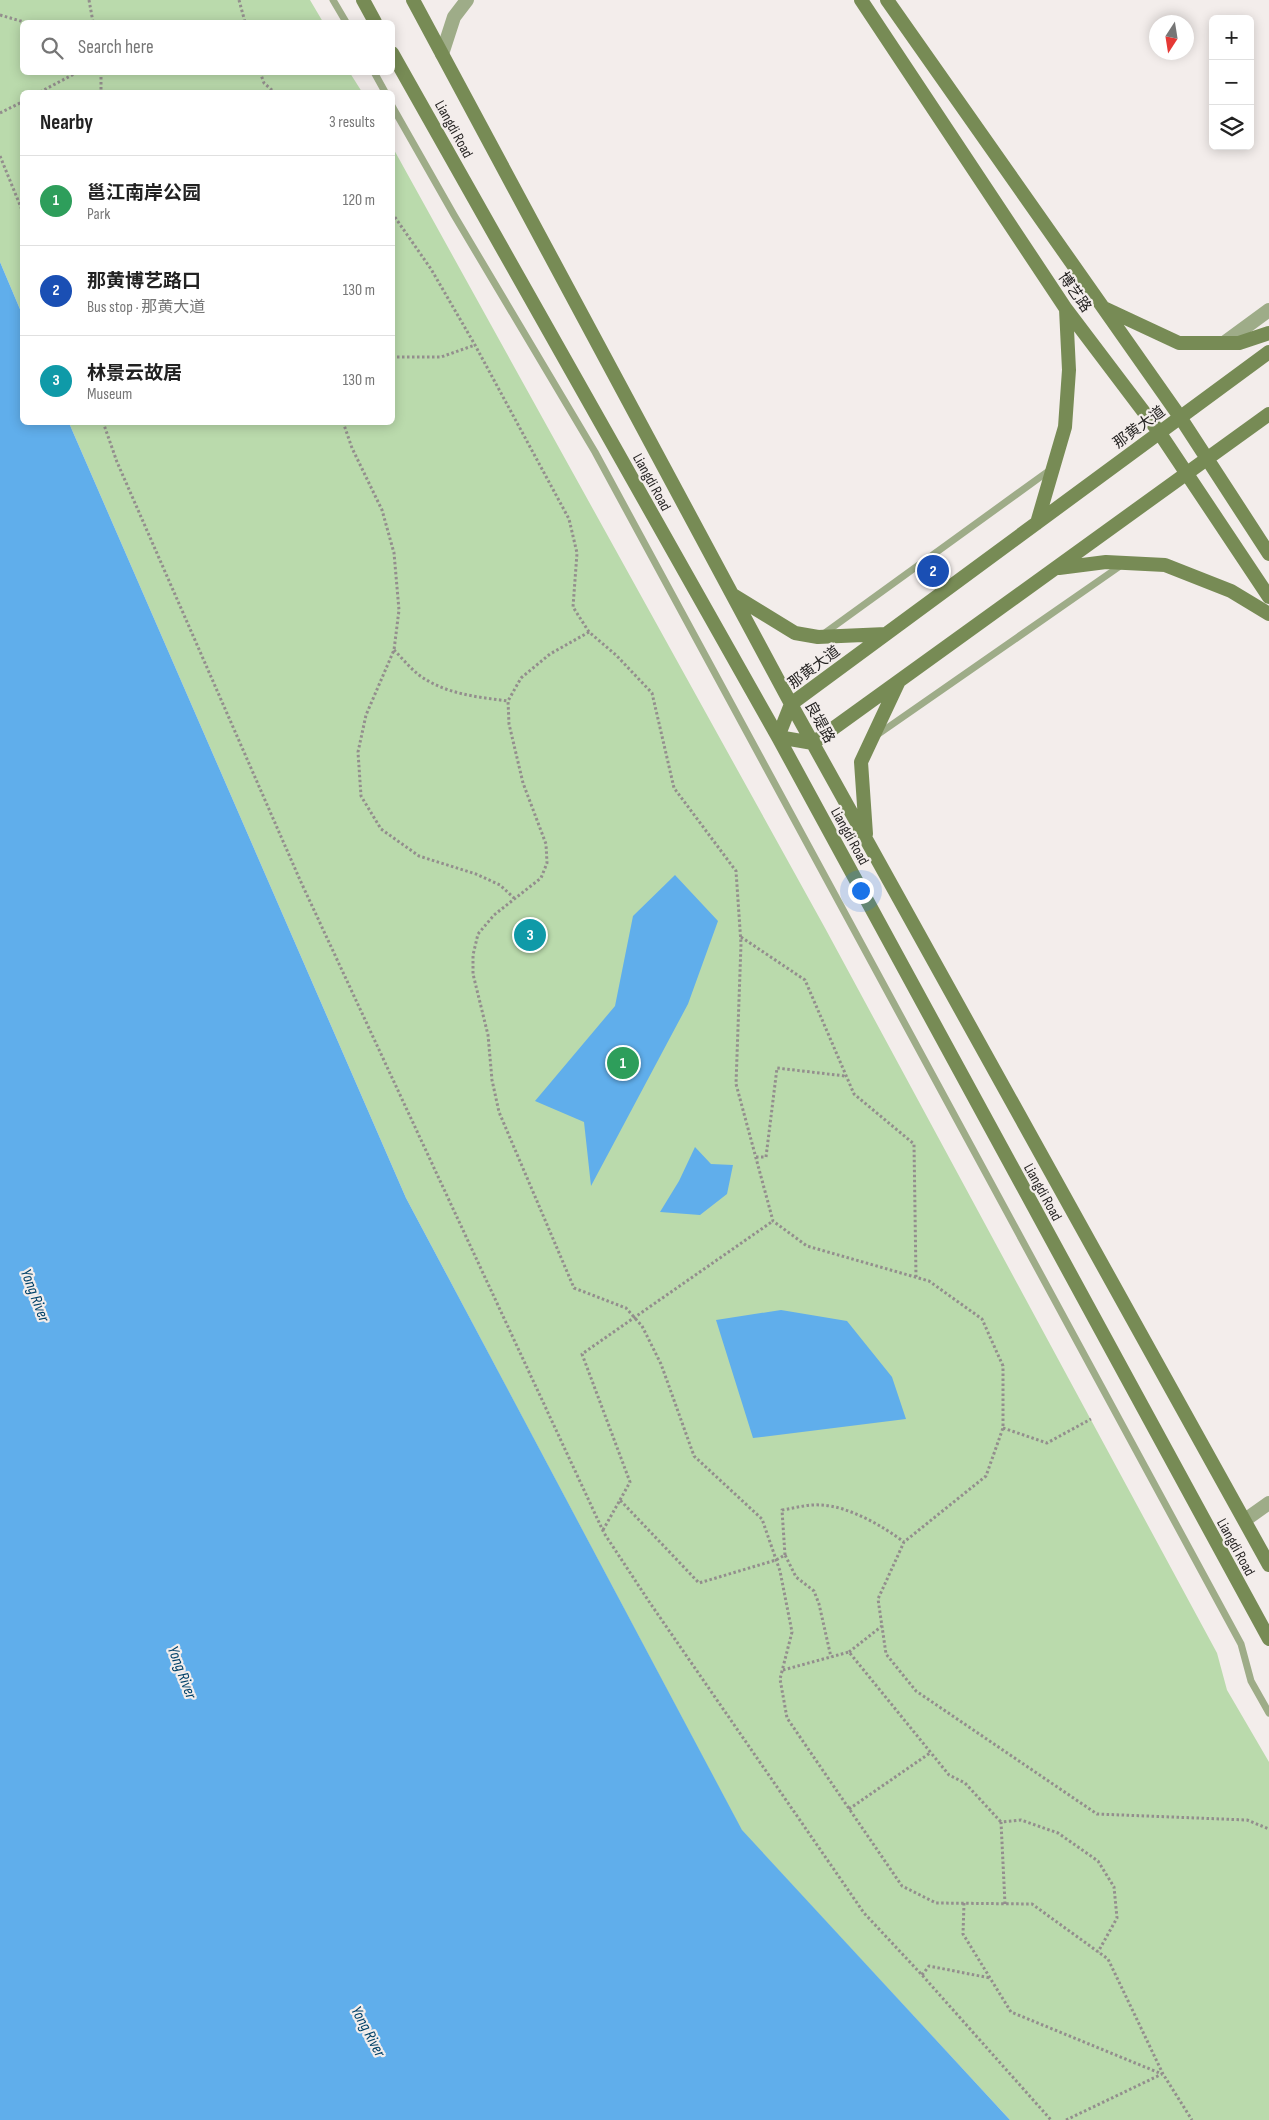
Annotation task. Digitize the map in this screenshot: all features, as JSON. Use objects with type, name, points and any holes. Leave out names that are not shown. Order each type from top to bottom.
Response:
[{"type":"main road","points":[[362,0],[374,20]]},
{"type":"main road","name":"博艺路","points":[[861,0],[1066,310],[1159,432],[1269,597]]},
{"type":"main road","name":"博艺路","points":[[886,0],[1180,416],[1209,458],[1269,554]]},
{"type":"main road","name":"Liangdi Road","points":[[414,1],[731,594]]},
{"type":"main road","name":"Liangdi Road","points":[[395,58],[778,737],[1269,1639]]},
{"type":"main road","points":[[1103,307],[1179,343],[1240,343],[1269,333]]},
{"type":"main road","points":[[1037,523],[1066,427],[1069,370],[1066,310]]},
{"type":"main road","name":"那黄大道","points":[[778,737],[791,704],[1269,352]]},
{"type":"main road","points":[[778,737],[813,743],[1269,414]]},
{"type":"main road","points":[[1056,568],[1106,562],[1165,565],[1231,590],[1269,614]]},
{"type":"main road","points":[[731,594],[795,632],[818,637],[886,634]]},
{"type":"main road","name":"良堤路","points":[[731,594],[867,840]]},
{"type":"main road","points":[[867,840],[862,762],[900,680]]},
{"type":"main road","name":"Liangdi Road","points":[[867,840],[1246,1520],[1269,1566]]},
{"type":"street","points":[[442,54],[454,17],[467,0]]},
{"type":"street","points":[[1224,343],[1269,310]]},
{"type":"street","points":[[1246,1520],[1269,1503]]},
{"type":"lane","points":[[333,0],[345,20]]},
{"type":"lane","points":[[376,75],[384,90]]},
{"type":"lane","points":[[395,111],[604,470],[1241,1644],[1251,1681],[1269,1712]]},
{"type":"lane","points":[[818,637],[1053,469]]},
{"type":"lane","points":[[873,738],[1124,563]]},
{"type":"path","points":[[89,0],[94,20]]},
{"type":"path","points":[[239,0],[244,20]]},
{"type":"path","points":[[0,15],[20,21]]},
{"type":"path","points":[[44,90],[72,75]]},
{"type":"path","points":[[101,75],[102,90]]},
{"type":"path","points":[[261,75],[264,82],[272,90]]},
{"type":"path","points":[[0,114],[20,103]]},
{"type":"path","points":[[0,156],[20,205]]},
{"type":"path","points":[[395,217],[431,269],[569,519],[577,553],[573,607],[589,632],[616,654],[652,693],[674,788],[736,871],[741,937],[736,1084],[773,1221],[808,1246],[929,1281],[982,1319],[1003,1366],[1004,1428],[986,1476],[904,1542],[878,1599],[886,1654],[916,1691],[1097,1814],[1247,1820],[1269,1829]]},
{"type":"path","points":[[395,357],[441,357],[475,346]]},
{"type":"path","points":[[104,425],[117,462],[300,880],[603,1530],[650,1603],[864,1913],[1051,2120]]},
{"type":"path","points":[[345,425],[352,448],[382,510],[394,554],[399,610],[394,650],[366,715],[358,752],[361,796],[381,829],[419,856],[476,874],[500,885],[514,898]]},
{"type":"path","points":[[589,632],[550,654],[521,678],[508,701],[509,724],[523,783],[546,844],[547,862],[541,878],[494,915],[478,934],[472,955],[473,974],[488,1035],[492,1080],[499,1112],[574,1288],[626,1308],[642,1326],[661,1364],[694,1456],[762,1519],[780,1571],[792,1632],[780,1679],[786,1718],[902,1886],[936,1903],[1032,1904],[1108,1959],[1163,2074],[1192,2120]]},
{"type":"path","points":[[394,650],[419,675],[446,689],[473,697],[508,701]]},
{"type":"path","points":[[741,937],[805,980],[854,1094],[914,1144],[916,1277]]},
{"type":"path","points":[[756,1157],[766,1157],[778,1068],[846,1076]]},
{"type":"path","points":[[603,1530],[630,1482],[582,1354],[773,1221]]},
{"type":"path","points":[[1004,1428],[1047,1443],[1091,1419]]},
{"type":"path","points":[[620,1500],[699,1583],[776,1560],[785,1555]]},
{"type":"path","points":[[831,1657],[820,1604],[814,1591],[796,1577],[785,1555],[782,1510],[820,1505],[835,1507],[884,1527],[904,1542]]},
{"type":"path","points":[[783,1670],[849,1652],[882,1626]]},
{"type":"path","points":[[849,1652],[930,1754],[949,1775],[965,1783],[1001,1822],[1005,1904]]},
{"type":"path","points":[[849,1809],[930,1754]]},
{"type":"path","points":[[1001,1822],[1021,1820],[1058,1833],[1098,1861],[1114,1887],[1117,1918],[1098,1952]]},
{"type":"path","points":[[964,1903],[963,1934],[1011,2012],[1163,2074]]},
{"type":"path","points":[[922,1975],[929,1966],[990,1978]]},
{"type":"path","points":[[1066,2120],[1163,2074]]},
{"type":"green space","points":[[0,0],[310,0],[322,20],[20,20],[20,75],[351,75],[361,90],[20,90],[20,309],[0,262]]},
{"type":"green space","points":[[395,152],[825,928],[1217,1653],[1227,1690],[1269,1762],[1269,2120],[1010,2120],[742,1831],[406,1198],[70,425],[395,425]]},
{"type":"water","name":"Yong River","points":[[0,262],[20,309],[20,425],[70,425],[406,1198],[742,1830],[1010,2120],[0,2120]]},
{"type":"water","points":[[675,875],[718,921],[688,1004],[591,1186],[584,1122],[535,1101],[615,1006],[633,916]]},
{"type":"water","points":[[695,1147],[711,1164],[733,1165],[727,1194],[700,1215],[660,1212],[679,1181]]},
{"type":"water","points":[[781,1310],[847,1321],[892,1377],[906,1419],[753,1438],[716,1320]]},
{"type":"place","name":"那黄博艺路口","points":[[933,571]]},
{"type":"place","name":"林景云故居","points":[[530,935]]},
{"type":"place","name":"邕江南岸公园","points":[[623,1063]]}]
